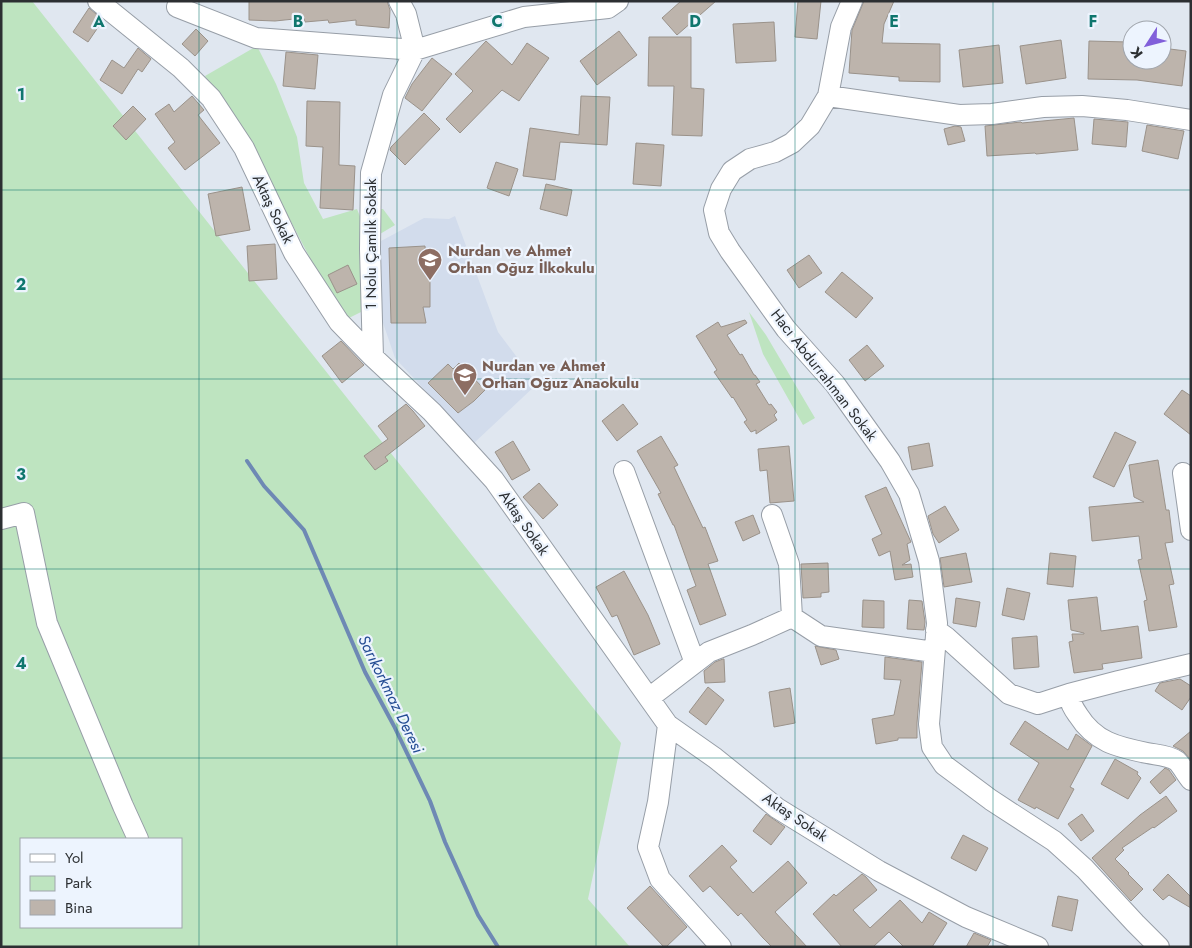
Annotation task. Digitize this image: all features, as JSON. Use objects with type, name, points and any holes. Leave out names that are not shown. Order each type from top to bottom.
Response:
[{"type":"street","name":"Aktaş Sokak","points":[[98,1],[176,64],[211,98],[244,148],[294,253],[339,322],[372,357],[432,412],[494,480],[668,725],[715,758],[777,808],[879,871],[966,917],[1038,947]]},
{"type":"street","points":[[399,1],[406,14],[415,50]]},
{"type":"street","points":[[177,7],[256,38],[415,50],[524,17],[608,8],[618,1]]},
{"type":"street","name":"Hacı Abdurrahman Sokak","points":[[852,1],[841,28],[828,96],[810,126],[792,142],[775,152],[750,160],[732,171],[720,189],[714,210],[720,233],[730,251],[786,329],[840,391],[890,461],[908,494],[929,561],[937,622],[929,724],[932,747],[944,765],[991,800],[1054,841],[1085,869],[1159,947]]},
{"type":"street","name":"1 Nolu Çamlık Sokak","points":[[372,357],[371,173],[393,95],[415,50]]},
{"type":"street","points":[[828,96],[959,115],[992,114],[1043,107],[1082,106],[1127,110],[1191,120]]},
{"type":"street","points":[[624,471],[695,663]]},
{"type":"street","points":[[1183,472],[1190,520]]},
{"type":"street","points":[[1,519],[24,513],[47,623],[122,806],[138,838]]},
{"type":"street","points":[[772,515],[789,564],[792,617]]},
{"type":"street","points":[[649,698],[709,652],[792,617]]},
{"type":"street","points":[[792,617],[821,636],[934,652]]},
{"type":"street","points":[[936,630],[1009,694],[1038,704],[1069,694],[1191,664]]},
{"type":"street","points":[[1069,694],[1070,703],[1084,725],[1095,736],[1109,743],[1166,756],[1178,762],[1191,780]]},
{"type":"street","points":[[668,725],[658,802],[648,847],[660,879],[721,947]]},
{"type":"shaded area","name":"Nurdan ve Ahmet Orhan Oğuz İlkokulu","points":[[455,216],[498,332],[537,384],[474,443],[395,358],[382,320],[381,241],[424,218],[449,219]]},
{"type":"green space","points":[[1,1],[32,1],[621,743],[588,899],[630,947],[1,947]]},
{"type":"green space","points":[[257,46],[276,84],[297,137],[304,183],[323,219],[357,209],[363,224],[365,310],[347,319],[312,262],[262,166],[205,76]]},
{"type":"green space","points":[[379,209],[383,209],[395,225],[380,234]]},
{"type":"green space","points":[[749,312],[766,335],[815,418],[803,425],[763,354]]},
{"type":"building","points":[[249,1],[387,1],[390,10],[389,28],[356,25],[356,20],[329,23],[328,20],[305,22],[304,18],[275,21],[249,20]]},
{"type":"building","points":[[681,1],[716,1],[677,35],[662,18]]},
{"type":"building","points":[[798,1],[821,1],[817,39],[795,37]]},
{"type":"building","points":[[864,1],[894,1],[884,24],[882,43],[940,44],[940,82],[899,81],[899,77],[849,73],[852,30]]},
{"type":"building","points":[[89,8],[103,20],[88,42],[73,32]]},
{"type":"building","points":[[774,22],[776,61],[736,63],[733,24]]},
{"type":"building","points":[[196,29],[208,41],[195,56],[182,44]]},
{"type":"building","points":[[619,31],[637,55],[597,85],[580,61]]},
{"type":"building","points":[[649,37],[691,37],[691,88],[704,89],[702,136],[672,135],[674,86],[648,86]]},
{"type":"building","points":[[1061,40],[1066,78],[1026,84],[1020,46]]},
{"type":"building","points":[[486,41],[512,65],[527,43],[549,58],[519,101],[502,90],[460,133],[446,119],[473,91],[455,74]]},
{"type":"building","points":[[1089,41],[1122,42],[1122,70],[1172,70],[1172,49],[1186,51],[1182,86],[1137,80],[1088,79]]},
{"type":"building","points":[[999,45],[1003,83],[963,87],[959,50]]},
{"type":"building","points":[[138,48],[151,59],[142,72],[138,69],[122,94],[100,80],[112,60],[124,68]]},
{"type":"building","points":[[286,52],[318,55],[315,89],[283,86]]},
{"type":"building","points":[[432,58],[452,74],[422,111],[405,98],[412,84]]},
{"type":"building","points":[[192,96],[204,110],[198,115],[220,143],[185,170],[168,148],[175,142],[155,114],[169,104],[174,112]]},
{"type":"building","points":[[581,96],[610,97],[607,145],[560,142],[555,180],[523,176],[530,128],[579,135]]},
{"type":"building","points":[[307,101],[340,102],[339,165],[355,166],[353,210],[320,208],[323,147],[306,146]]},
{"type":"building","points":[[133,106],[146,119],[126,140],[113,126]]},
{"type":"building","points":[[424,113],[440,129],[405,165],[390,150],[391,147]]},
{"type":"building","points":[[1074,118],[1078,150],[987,156],[985,126]]},
{"type":"building","points":[[1094,119],[1128,122],[1126,147],[1092,144]]},
{"type":"building","points":[[1147,125],[1184,131],[1178,159],[1142,151]]},
{"type":"building","points":[[955,126],[961,127],[965,141],[948,145],[944,129]]},
{"type":"building","points":[[636,143],[664,145],[661,186],[633,184]]},
{"type":"building","points":[[496,162],[518,169],[509,196],[487,188]]},
{"type":"building","points":[[546,184],[572,190],[567,216],[540,209]]},
{"type":"building","points":[[242,187],[250,230],[216,236],[208,194]]},
{"type":"building","points":[[275,244],[277,279],[249,281],[247,246]]},
{"type":"building","points":[[425,246],[427,276],[430,276],[430,307],[423,307],[426,323],[391,323],[389,248]]},
{"type":"building","points":[[809,255],[822,273],[799,288],[787,270]]},
{"type":"building","points":[[348,265],[357,284],[337,293],[328,275]]},
{"type":"building","points":[[842,272],[873,298],[856,318],[825,292]]},
{"type":"building","points":[[745,320],[747,323],[727,335],[760,382],[756,384],[769,405],[771,404],[777,412],[774,415],[777,420],[756,434],[756,430],[751,432],[744,422],[747,420],[714,372],[717,370],[696,336],[718,322],[721,327]]},
{"type":"building","points":[[341,341],[364,365],[342,383],[322,356]]},
{"type":"building","points":[[867,345],[884,366],[865,381],[849,360]]},
{"type":"building","points":[[459,363],[485,390],[458,413],[428,383],[448,364],[453,369]]},
{"type":"building","points":[[1182,390],[1191,396],[1191,435],[1164,414]]},
{"type":"building","points":[[406,404],[425,426],[385,457],[388,461],[375,470],[364,456],[388,439],[378,426]]},
{"type":"building","points":[[623,404],[638,424],[617,441],[602,421]]},
{"type":"building","points":[[1115,432],[1136,442],[1114,487],[1093,477]]},
{"type":"building","points":[[661,436],[678,465],[674,467],[703,528],[705,527],[718,561],[708,564],[726,615],[700,625],[687,590],[696,586],[674,525],[658,494],[661,493],[637,451]]},
{"type":"building","points":[[513,441],[530,470],[512,480],[495,452]]},
{"type":"building","points":[[929,443],[933,466],[912,470],[908,447]]},
{"type":"building","points":[[789,446],[794,501],[770,503],[767,470],[760,471],[758,449]]},
{"type":"building","points":[[1158,460],[1166,510],[1169,510],[1173,542],[1165,543],[1174,584],[1169,585],[1177,627],[1149,631],[1144,601],[1147,600],[1138,560],[1142,559],[1139,536],[1092,541],[1089,507],[1144,502],[1134,497],[1129,465]]},
{"type":"building","points":[[539,483],[558,505],[543,519],[523,497]]},
{"type":"building","points":[[886,487],[911,542],[907,544],[910,560],[902,565],[911,564],[913,577],[895,580],[890,551],[879,556],[872,539],[882,534],[865,496]]},
{"type":"building","points":[[945,506],[959,530],[939,543],[933,534],[928,516]]},
{"type":"building","points":[[753,515],[760,533],[743,541],[735,522]]},
{"type":"building","points":[[966,553],[972,582],[944,587],[940,558]]},
{"type":"building","points":[[1050,553],[1076,556],[1073,587],[1047,584]]},
{"type":"building","points":[[828,563],[829,592],[821,593],[821,597],[803,598],[801,564]]},
{"type":"building","points":[[624,571],[648,615],[660,644],[634,655],[617,615],[612,617],[596,587]]},
{"type":"building","points":[[1007,588],[1030,593],[1024,620],[1002,615]]},
{"type":"building","points":[[1097,597],[1101,631],[1138,626],[1142,658],[1102,664],[1103,669],[1074,673],[1069,642],[1073,641],[1072,634],[1084,633],[1071,630],[1068,600]]},
{"type":"building","points":[[956,598],[980,602],[976,627],[953,623]]},
{"type":"building","points":[[863,600],[884,601],[884,628],[862,627]]},
{"type":"building","points":[[909,600],[922,601],[925,622],[924,630],[907,629]]},
{"type":"building","points":[[1037,636],[1039,667],[1014,669],[1012,638]]},
{"type":"building","points":[[815,646],[836,650],[839,659],[821,665]]},
{"type":"building","points":[[885,657],[922,662],[917,738],[898,738],[898,740],[876,744],[872,719],[894,715],[901,680],[884,679]]},
{"type":"building","points":[[724,659],[725,682],[705,683],[704,671],[715,662]]},
{"type":"building","points":[[1180,679],[1191,686],[1191,697],[1182,710],[1155,691],[1160,683]]},
{"type":"building","points":[[708,687],[724,700],[706,725],[689,712]]},
{"type":"building","points":[[790,688],[795,723],[774,727],[769,692]]},
{"type":"building","points":[[1025,721],[1068,750],[1076,734],[1092,746],[1070,787],[1074,789],[1058,819],[1018,800],[1039,763],[1010,744]]},
{"type":"building","points":[[1191,731],[1190,759],[1183,751],[1173,746]]},
{"type":"building","points":[[1115,759],[1138,772],[1137,774],[1141,778],[1128,799],[1101,784]]},
{"type":"building","points":[[1165,768],[1169,770],[1176,780],[1160,794],[1150,782]]},
{"type":"building","points":[[1166,796],[1177,811],[1122,848],[1124,850],[1115,859],[1143,889],[1131,901],[1092,858],[1140,815]]},
{"type":"building","points":[[766,814],[785,827],[771,845],[753,831]]},
{"type":"building","points":[[1082,814],[1094,831],[1081,841],[1068,824]]},
{"type":"building","points":[[963,835],[988,848],[976,871],[951,858]]},
{"type":"building","points":[[722,845],[737,861],[730,867],[753,893],[788,861],[807,883],[775,912],[807,947],[772,947],[741,913],[738,916],[710,886],[703,892],[689,876]]},
{"type":"building","points":[[862,874],[877,890],[853,910],[870,928],[900,900],[922,923],[929,912],[947,923],[932,947],[904,947],[889,932],[873,947],[842,947],[813,914],[834,894],[836,896]]},
{"type":"building","points":[[1168,874],[1191,897],[1191,908],[1169,895],[1163,900],[1153,890]]},
{"type":"building","points":[[650,886],[687,927],[666,947],[627,908]]},
{"type":"building","points":[[1058,896],[1078,900],[1072,931],[1052,926]]},
{"type":"building","points":[[974,933],[991,940],[987,947],[966,947]]},
{"type":"waterway","name":"Sarıkorkmaz Deresi","points":[[247,461],[264,486],[304,530],[365,672],[394,726],[430,801],[445,842],[478,915],[498,947]]},
{"type":"place","name":"Nurdan ve Ahmet Orhan Oğuz İlkokulu","points":[[430,281]]},
{"type":"place","name":"Nurdan ve Ahmet Orhan Oğuz Anaokulu","points":[[465,396]]}]
